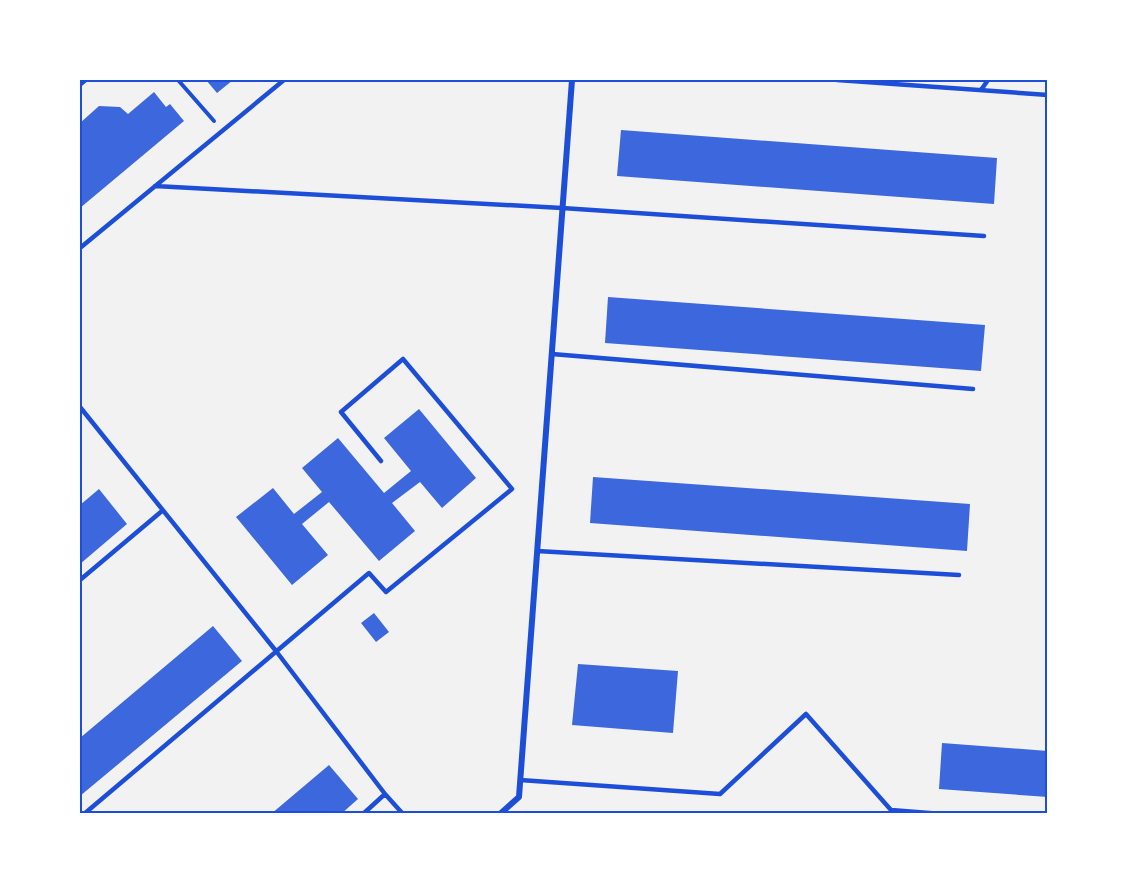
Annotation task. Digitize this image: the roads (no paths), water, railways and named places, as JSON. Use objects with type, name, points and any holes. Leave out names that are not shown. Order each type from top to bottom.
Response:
[{"type":"street","points":[[500,813],[519,797],[572,80]]},
{"type":"lane","points":[[80,248],[284,80]]},
{"type":"lane","points":[[837,80],[1047,96]]},
{"type":"lane","points":[[981,90],[988,80]]},
{"type":"lane","points":[[155,186],[562,208],[984,236]]},
{"type":"lane","points":[[552,354],[973,389]]},
{"type":"lane","points":[[84,813],[369,573],[386,592],[512,489],[403,359],[341,412],[381,462]]},
{"type":"lane","points":[[80,407],[276,651],[385,794],[403,813]]},
{"type":"lane","points":[[80,580],[162,511]]},
{"type":"lane","points":[[537,551],[959,575]]},
{"type":"lane","points":[[520,780],[720,794],[806,714],[891,810],[942,813]]},
{"type":"lane","points":[[363,813],[385,794]]}]
